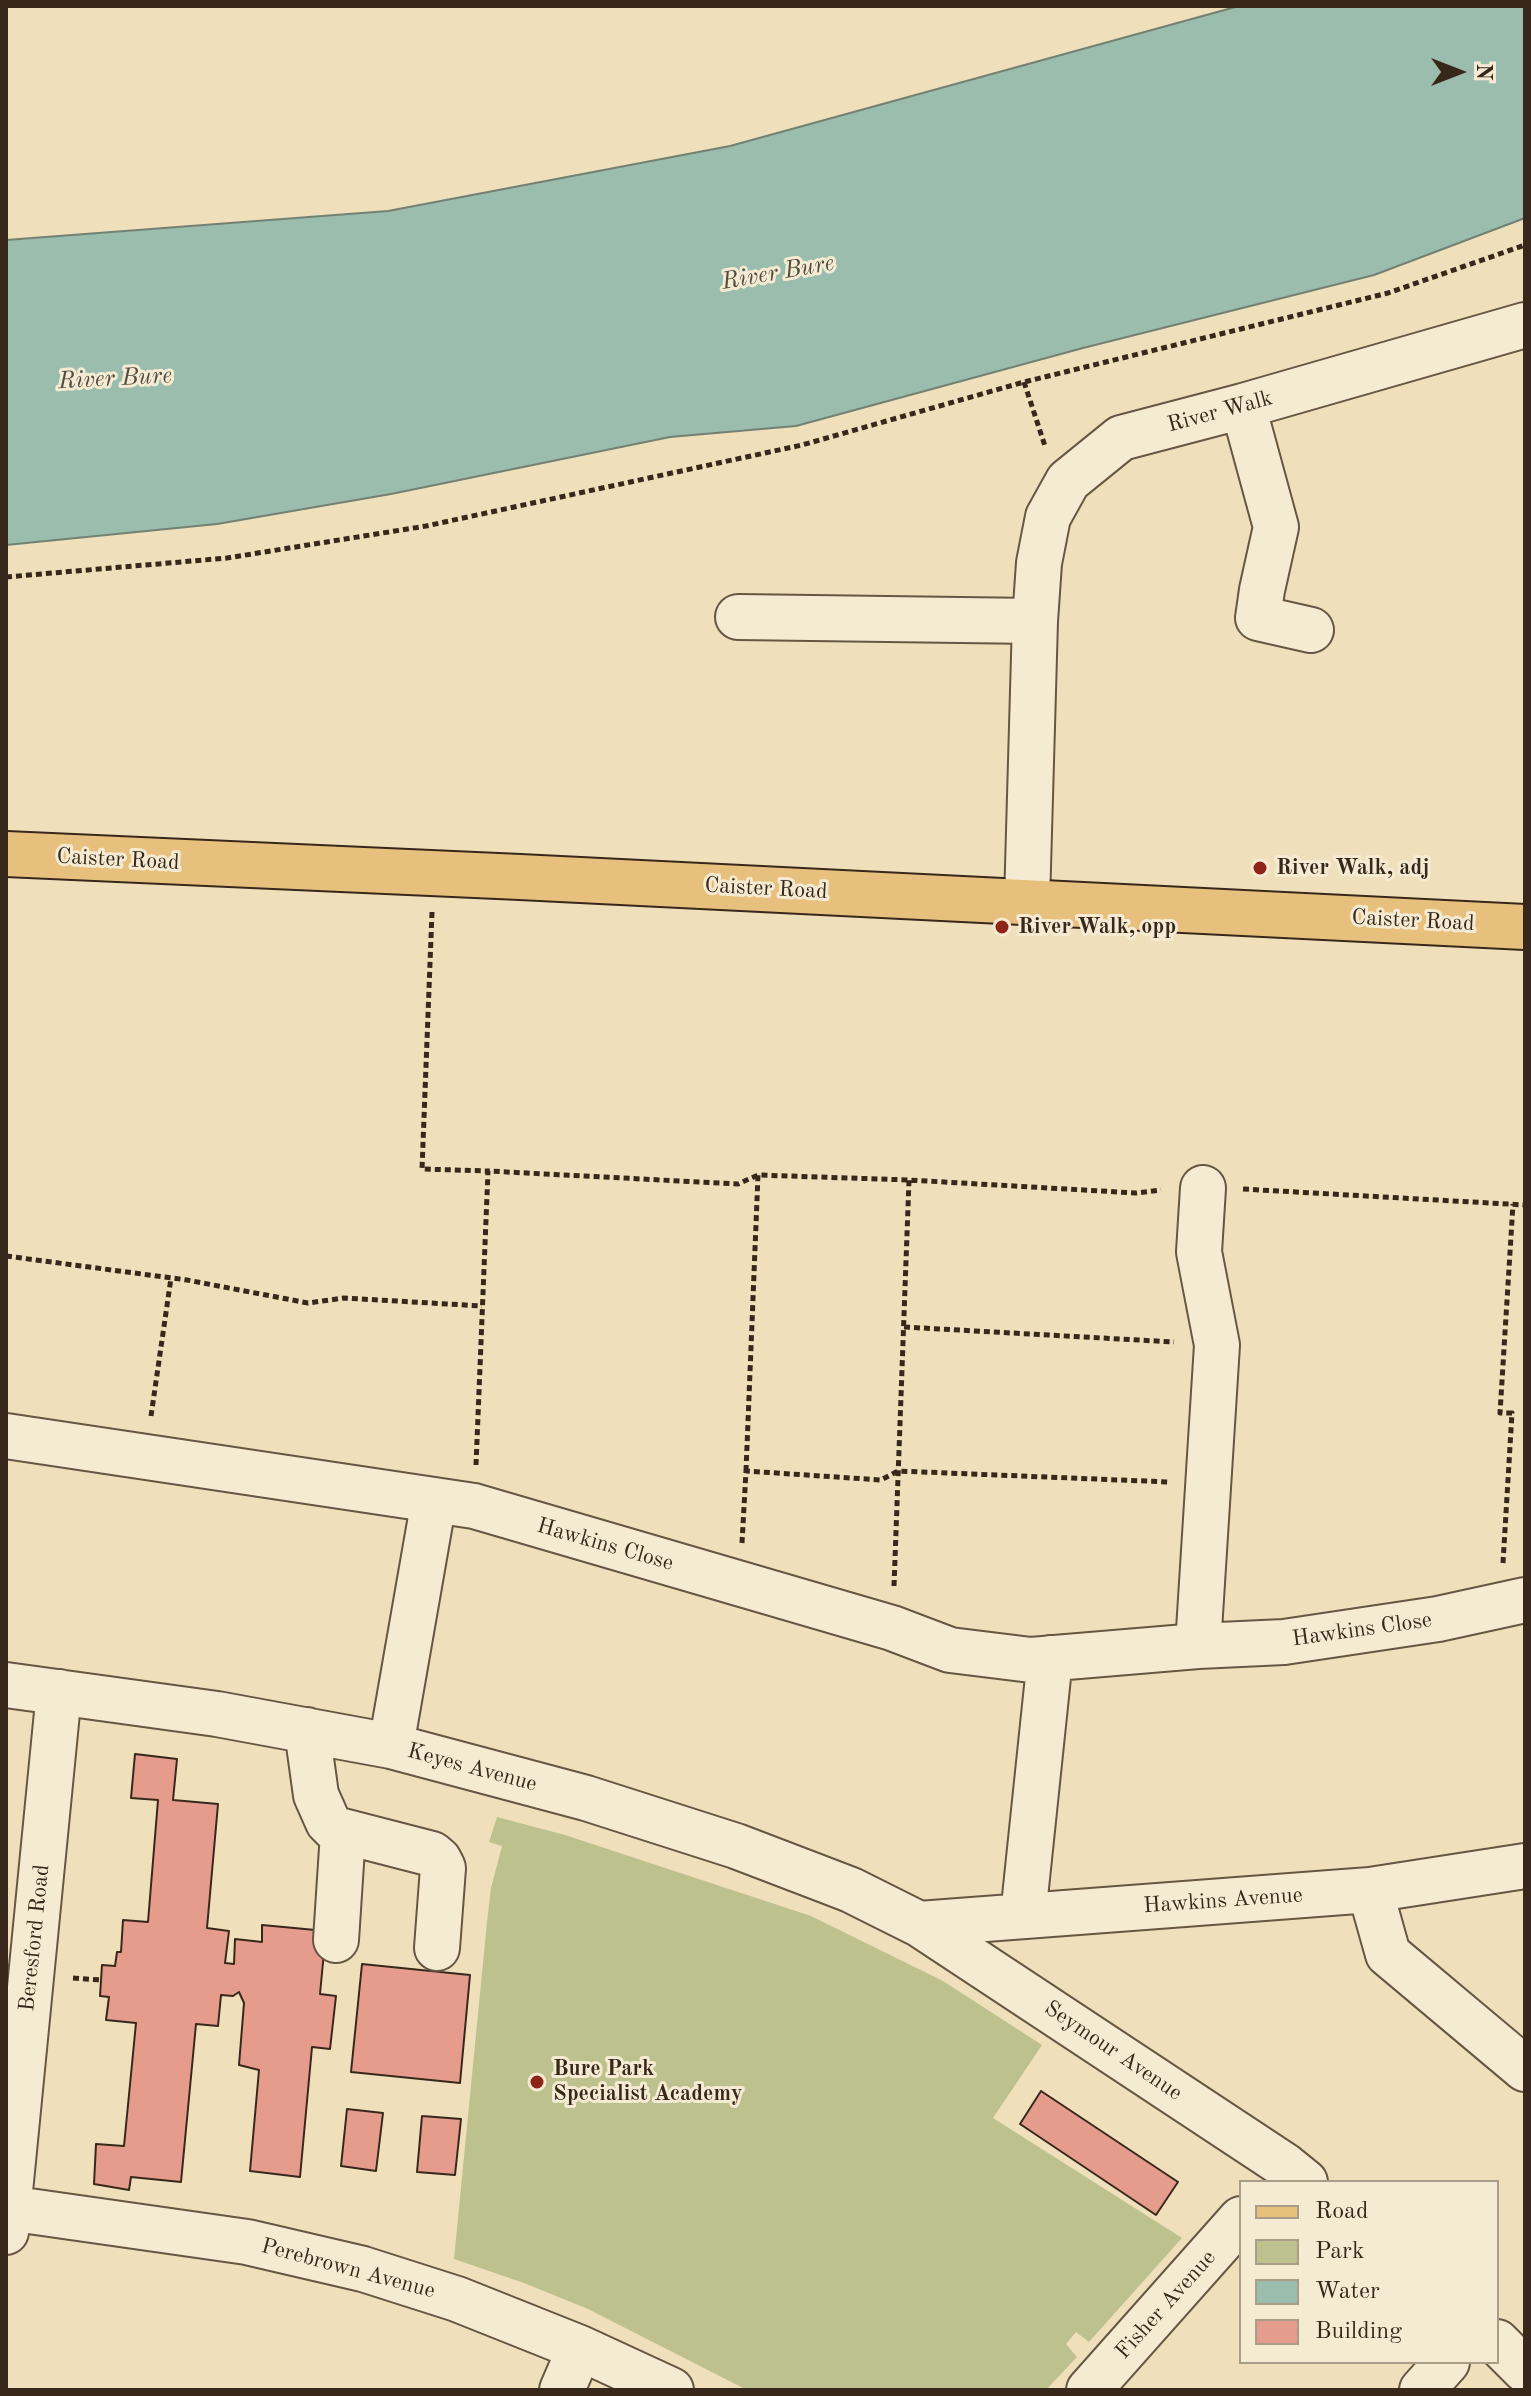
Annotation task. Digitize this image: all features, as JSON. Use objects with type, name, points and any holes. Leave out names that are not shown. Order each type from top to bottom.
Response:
[{"type":"main road","name":"Caister Road","points":[[6,854],[1525,927]]},
{"type":"street","name":"River Walk","points":[[1027,902],[1039,563],[1048,517],[1068,481],[1121,438],[1525,325]]},
{"type":"street","points":[[1243,406],[1276,527],[1258,618],[1311,630]]},
{"type":"street","points":[[738,617],[1035,621]]},
{"type":"street","points":[[1198,1646],[1217,1345],[1199,1252],[1203,1188]]},
{"type":"street","name":"Hawkins Close","points":[[6,1436],[454,1503],[892,1628],[950,1650],[1031,1660],[1284,1642],[1438,1619],[1513,1603]]},
{"type":"street","points":[[391,1746],[454,1503]]},
{"type":"street","points":[[1023,1916],[1050,1658]]},
{"type":"street","name":"Keyes Avenue","points":[[6,1685],[217,1714],[391,1746],[586,1798],[736,1846],[851,1890],[919,1924]]},
{"type":"street","name":"Beresford Road","points":[[7,2220],[59,1692]]},
{"type":"street","points":[[307,1730],[316,1795],[328,1822],[335,1829],[432,1854],[439,1860],[443,1868],[437,1948]]},
{"type":"street","points":[[336,1940],[343,1833]]},
{"type":"street","name":"Hawkins Avenue","points":[[919,1924],[1370,1890],[1525,1866]]},
{"type":"street","points":[[1370,1890],[1388,1954],[1525,2069]]},
{"type":"street","name":"Seymour Avenue","points":[[919,1924],[1287,2176]]},
{"type":"street","name":"Perebrown Avenue","points":[[7,2220],[287,2249],[457,2299],[580,2348],[671,2390]]},
{"type":"street","name":"Fisher Avenue","points":[[1089,2390],[1239,2221]]},
{"type":"street","points":[[1499,2344],[1525,2369]]},
{"type":"street","points":[[562,2390],[580,2348]]},
{"type":"street","points":[[1422,2390],[1445,2364]]},
{"type":"path","points":[[6,577],[227,558],[426,526],[802,445],[1024,382],[1388,293],[1525,245]]},
{"type":"path","points":[[1024,382],[1045,446]]},
{"type":"path","points":[[433,874],[422,1169],[738,1184],[758,1175],[1136,1193],[1181,1187],[1525,1205]]},
{"type":"path","points":[[454,1503],[482,1306],[488,1171]]},
{"type":"path","points":[[740,1584],[758,1175]]},
{"type":"path","points":[[892,1628],[909,1180]]},
{"type":"path","points":[[1513,1204],[1500,1413],[1512,1413],[1513,1603]]},
{"type":"path","points":[[6,1256],[171,1278],[308,1303],[344,1298],[482,1306]]},
{"type":"path","points":[[146,1457],[171,1278]]},
{"type":"path","points":[[904,1327],[1217,1345]]},
{"type":"path","points":[[746,1471],[881,1480],[898,1471],[1208,1484]]},
{"type":"green space","points":[[497,1817],[565,1835],[811,1916],[943,1981],[1042,2045],[993,2118],[1182,2238],[1089,2342],[1076,2332],[1066,2344],[1077,2357],[1046,2390],[747,2390],[588,2309],[454,2259],[487,1922],[491,1888],[502,1846],[489,1842]]},
{"type":"water","name":"River Bure","points":[[1239,6],[1525,6],[1525,218],[1374,275],[1083,348],[796,426],[670,437],[391,494],[217,524],[6,545],[6,240],[388,211],[730,146]]},
{"type":"building","points":[[135,1754],[177,1759],[173,1800],[218,1804],[207,1928],[229,1931],[225,1963],[234,1964],[235,1939],[262,1942],[262,1925],[326,1931],[320,1994],[336,1996],[330,2049],[312,2047],[300,2177],[250,2171],[259,2070],[239,2065],[244,2003],[239,1992],[233,1996],[221,1995],[218,2026],[196,2024],[181,2182],[131,2177],[129,2190],[94,2184],[96,2144],[124,2146],[136,2023],[106,2020],[109,1997],[100,1996],[102,1965],[115,1966],[117,1952],[121,1952],[123,1920],[148,1922],[158,1800],[131,1798]]},
{"type":"building","points":[[362,1964],[470,1975],[460,2083],[351,2072]]},
{"type":"building","points":[[1041,2091],[1178,2182],[1156,2215],[1020,2124]]},
{"type":"building","points":[[347,2109],[383,2113],[376,2171],[341,2166]]},
{"type":"building","points":[[422,2116],[461,2119],[455,2175],[417,2172]]},
{"type":"place","name":"River Walk, adj","points":[[1260,868]]},
{"type":"place","name":"River Walk, opp","points":[[1002,927]]},
{"type":"place","name":"Bure Park Specialist Academy","points":[[537,2082]]}]
